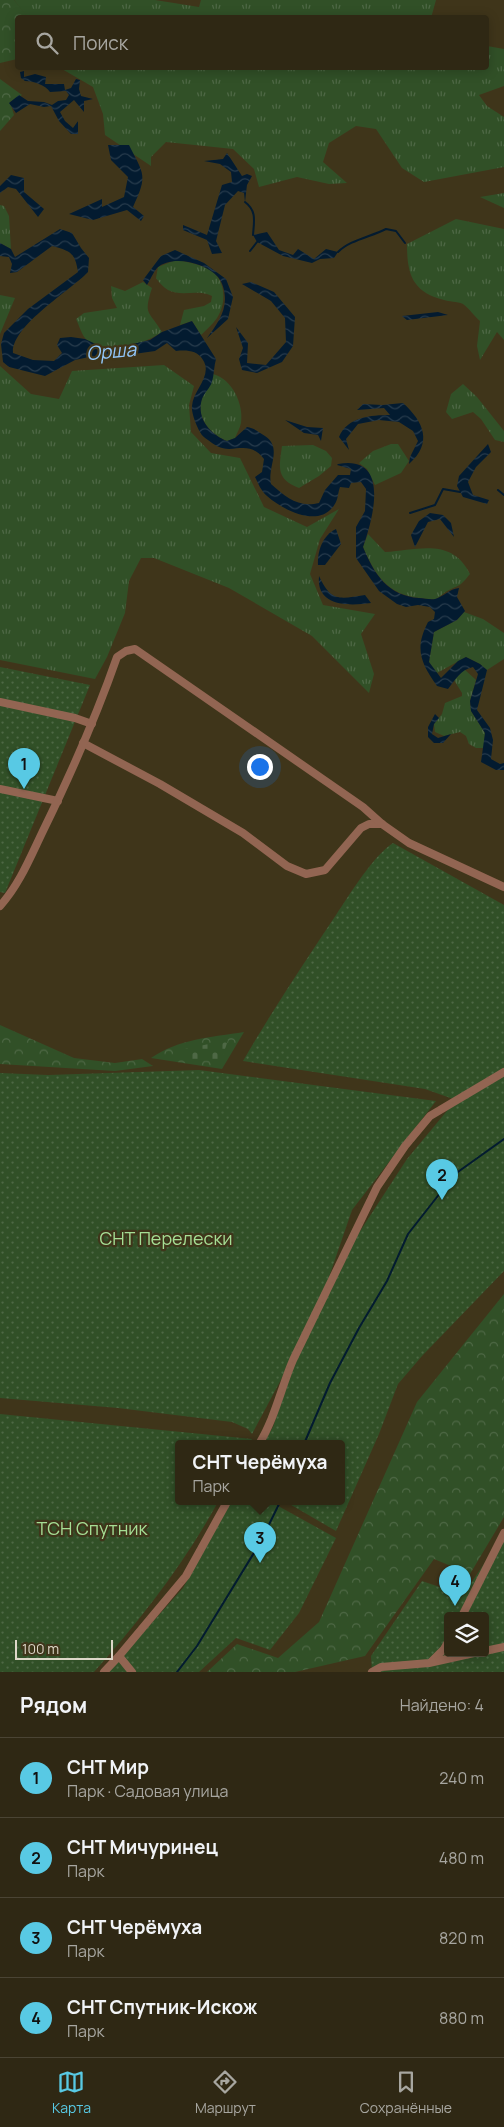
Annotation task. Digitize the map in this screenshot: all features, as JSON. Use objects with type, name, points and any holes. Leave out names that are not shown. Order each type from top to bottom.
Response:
[{"type":"street","points":[[1,903],[20,878],[58,801],[92,724],[117,657],[126,651],[136,649],[363,806],[382,824],[409,843],[504,887]]},
{"type":"street","points":[[0,702],[75,718],[92,724]]},
{"type":"street","points":[[83,743],[160,784],[243,833],[287,866],[306,874],[325,870],[361,828],[369,824],[382,824]]},
{"type":"street","points":[[0,789],[58,801]]},
{"type":"street","points":[[262,1440],[270,1427],[284,1381],[293,1360],[336,1274],[376,1187],[430,1116],[504,1072]]},
{"type":"street","points":[[104,1672],[186,1576],[225,1505]]},
{"type":"street","points":[[464,1612],[504,1533]]},
{"type":"street","points":[[489,1650],[504,1646]]},
{"type":"street","points":[[430,1662],[444,1649]]},
{"type":"street","points":[[118,1656],[132,1672]]},
{"type":"street","points":[[372,1672],[381,1667],[430,1662],[454,1657]]},
{"type":"green space","points":[[0,0],[14,0],[26,15],[15,15],[15,59],[0,63]]},
{"type":"green space","points":[[14,0],[155,0],[199,7],[201,0],[436,0],[432,15],[26,15]]},
{"type":"green space","points":[[489,46],[504,49],[504,86],[479,95],[487,106],[504,117],[504,167],[424,182],[402,168],[376,129],[356,126],[329,143],[323,162],[347,183],[329,184],[297,177],[259,187],[254,169],[233,149],[166,142],[151,157],[151,166],[105,135],[103,114],[93,87],[64,70],[489,70]]},
{"type":"green space","points":[[0,79],[22,95],[10,102],[14,115],[0,131]]},
{"type":"green space","points":[[504,193],[504,208],[480,197]]},
{"type":"green space","points":[[0,205],[4,206],[9,216],[11,249],[0,243]]},
{"type":"green space","points":[[456,219],[504,229],[504,340],[497,332],[480,360],[477,346],[480,321],[463,304],[433,297],[418,287],[410,273],[408,264],[407,244]]},
{"type":"green space","points":[[176,260],[210,270],[215,274],[222,286],[223,299],[220,312],[215,321],[201,335],[192,321],[180,325],[184,310],[204,306],[211,302],[212,296],[201,293],[173,292],[164,287],[156,278],[158,267]]},
{"type":"green space","points":[[143,282],[152,288],[148,308],[162,332],[145,341],[115,347],[95,344],[85,338],[76,319],[84,313],[117,308],[112,298],[111,286],[125,291]]},
{"type":"green space","points":[[0,295],[15,298],[0,334]]},
{"type":"green space","points":[[164,365],[194,386],[189,405],[191,432],[211,453],[240,458],[264,507],[307,527],[339,509],[320,539],[310,574],[323,605],[375,614],[361,634],[374,674],[369,693],[312,636],[229,588],[154,558],[141,558],[129,581],[125,613],[107,657],[95,679],[0,660],[0,366],[31,394],[59,399],[72,371]]},
{"type":"green space","points":[[213,374],[226,381],[231,387],[241,408],[239,429],[235,438],[227,441],[215,434],[202,417],[201,403]]},
{"type":"green space","points":[[463,384],[477,397],[504,431],[504,442],[495,440],[481,419],[473,412],[452,419],[446,412],[451,394]]},
{"type":"green space","points":[[391,444],[398,444],[409,461],[401,473],[375,485],[367,469],[359,463],[373,451]]},
{"type":"green space","points":[[313,445],[326,451],[332,458],[331,466],[299,488],[286,481],[283,477],[280,467],[282,446]]},
{"type":"green space","points":[[368,534],[385,552],[422,548],[444,550],[463,562],[470,574],[461,584],[436,599],[399,593],[384,582],[372,566],[363,547]]},
{"type":"green space","points":[[464,612],[483,619],[504,633],[504,659],[487,670],[466,657],[437,673],[429,662],[434,632],[457,620]]},
{"type":"green space","points":[[0,667],[90,685],[5,893],[0,892]]},
{"type":"green space","points":[[464,669],[476,680],[470,701],[471,711],[485,733],[484,748],[476,748],[469,744],[466,736],[460,732],[444,736],[435,732],[434,724],[442,714],[445,703],[462,696],[454,680]]},
{"type":"green space","points":[[393,843],[504,905],[504,1271],[422,1356],[398,1384],[379,1434],[336,1531],[291,1505],[345,1505],[345,1440],[265,1440],[273,1427],[294,1363],[353,1242],[407,1159],[456,1100],[425,1089],[243,1061],[288,987],[355,886],[385,849]]},
{"type":"green space","points":[[0,1025],[74,1058],[115,1063],[142,1059],[153,1066],[115,1071],[0,1064]]},
{"type":"green space","points":[[244,1032],[222,1069],[151,1058],[184,1043],[208,1037]]},
{"type":"green space","points":[[228,1040],[221,1061],[189,1060],[185,1049]]},
{"type":"green space","name":"СНТ Перелески","points":[[199,1070],[436,1101],[352,1210],[317,1312],[252,1434],[248,1429],[232,1422],[118,1408],[0,1398],[0,1073],[48,1075]]},
{"type":"green space","points":[[504,1294],[504,1517],[470,1574],[434,1559],[365,1656],[295,1672],[207,1672],[237,1644],[278,1658],[319,1622],[417,1402]]},
{"type":"green space","name":"ТСН Спутник","points":[[0,1414],[252,1439],[175,1440],[175,1505],[216,1505],[191,1547],[161,1590],[94,1672],[0,1672]]},
{"type":"green space","points":[[229,1505],[276,1505],[336,1538],[299,1613],[270,1650],[236,1638],[199,1672],[108,1672],[183,1588]]},
{"type":"green space","points":[[504,1534],[504,1672],[372,1672],[371,1656],[422,1581],[463,1595]]},
{"type":"water","points":[[24,71],[24,77],[35,74],[46,77],[45,84],[64,84],[65,90],[71,88],[76,79],[80,80],[79,89],[81,96],[93,99],[84,101],[84,112],[74,100],[60,112],[65,121],[73,128],[78,121],[78,134],[71,134],[59,121],[51,106],[44,107],[30,104],[16,113],[9,103],[19,95],[28,101],[44,102],[52,105],[58,101],[66,100],[69,95],[66,91],[50,92],[39,84],[25,81],[21,78],[20,72]]},
{"type":"water","points":[[108,145],[129,145],[141,169],[141,188],[133,207],[144,216],[141,221],[127,210],[93,220],[69,214],[102,199],[102,207],[124,197],[128,177],[111,160]]},
{"type":"water","points":[[227,153],[242,176],[247,174],[252,176],[247,185],[245,202],[244,193],[238,191],[225,205],[216,241],[222,253],[212,254],[207,240],[183,230],[183,225],[207,235],[222,185],[232,182],[231,172],[220,164],[204,161],[223,159]]},
{"type":"water","points":[[11,175],[24,178],[24,192],[44,209],[38,217],[16,189],[8,187],[0,193],[0,186]]},
{"type":"water","name":"Орша","points":[[60,229],[72,233],[89,258],[88,272],[31,321],[21,332],[15,343],[13,353],[33,360],[54,361],[62,353],[57,345],[60,338],[85,339],[102,347],[119,347],[150,340],[162,332],[192,321],[216,359],[212,382],[203,397],[201,406],[203,419],[210,430],[227,441],[235,438],[247,427],[265,436],[273,446],[274,452],[270,478],[271,484],[287,497],[299,503],[319,503],[325,490],[338,475],[350,475],[351,469],[338,464],[355,464],[366,469],[372,478],[374,491],[371,521],[363,547],[372,566],[383,582],[399,593],[429,599],[441,597],[459,588],[457,597],[465,611],[457,620],[434,632],[429,662],[441,678],[458,661],[466,657],[487,670],[477,710],[490,728],[493,740],[491,759],[500,764],[504,763],[504,770],[496,770],[481,762],[485,733],[471,711],[470,701],[478,674],[473,667],[461,673],[448,689],[437,686],[423,663],[420,648],[421,640],[428,622],[434,619],[435,612],[430,607],[418,605],[406,607],[397,604],[379,591],[356,558],[356,527],[365,511],[366,489],[361,482],[351,483],[349,488],[340,487],[336,502],[330,510],[322,515],[303,515],[274,502],[263,492],[255,477],[262,472],[264,459],[252,449],[229,449],[215,445],[204,437],[194,420],[192,412],[193,400],[206,372],[203,360],[194,352],[176,351],[167,343],[155,351],[75,360],[45,376],[9,367],[3,362],[1,344],[4,333],[28,309],[78,272],[71,253],[52,246],[17,272],[10,273],[12,264],[9,257],[0,256],[0,243],[11,249],[15,257]]},
{"type":"water","points":[[267,232],[279,250],[293,255],[298,249],[314,259],[326,249],[338,252],[334,258],[320,259],[312,263],[283,256],[257,242],[253,235]]},
{"type":"water","points":[[175,250],[204,263],[226,279],[233,297],[228,319],[207,338],[219,320],[225,305],[225,293],[218,277],[213,272],[189,262],[171,262],[157,268],[147,285],[143,280],[161,256]]},
{"type":"water","points":[[251,282],[274,292],[295,317],[293,346],[282,362],[257,373],[242,370],[239,359],[243,348],[236,327],[248,343],[247,363],[266,365],[286,342],[285,318],[271,301],[242,284]]},
{"type":"water","points":[[438,312],[448,315],[407,320],[402,316]]},
{"type":"water","points":[[403,403],[416,418],[423,433],[421,448],[409,464],[410,457],[418,441],[413,431],[399,422],[379,420],[358,424],[346,439],[349,450],[339,437],[348,425],[360,418],[390,415],[384,408],[357,410],[363,404]]},
{"type":"water","points":[[285,420],[307,427],[323,428],[321,441],[318,435],[304,433]]},
{"type":"water","points":[[488,444],[491,452],[476,467],[468,482],[473,495],[489,500],[487,504],[463,497],[457,486],[459,476]]},
{"type":"water","points":[[430,513],[443,515],[451,523],[454,537],[440,519],[428,522],[415,547],[411,535],[419,521]]},
{"type":"water","points":[[336,529],[341,544],[325,565],[318,565],[324,539]]},
{"type":"water","points":[[319,576],[328,590],[337,597],[365,595],[371,603],[344,604],[328,599],[319,586]]},
{"type":"water","points":[[435,714],[439,718],[434,724],[432,734],[438,738],[451,734],[443,743],[434,743],[428,737],[428,727]]},
{"type":"waterway","points":[[245,202],[253,213],[253,235]]},
{"type":"waterway","points":[[338,252],[354,242],[386,229],[396,231],[405,243]]},
{"type":"waterway","points":[[250,251],[257,242]]},
{"type":"waterway","points":[[410,513],[435,505],[443,489],[460,492]]},
{"type":"waterway","points":[[498,490],[504,495]]},
{"type":"waterway","points":[[306,1440],[330,1383],[359,1328],[387,1281],[408,1234],[455,1174],[504,1139]]},
{"type":"waterway","points":[[177,1672],[197,1646],[260,1543],[279,1505]]},
{"type":"place","name":"СНТ Мир","points":[[24,789]]},
{"type":"place","name":"СНТ Мичуринец","points":[[442,1200]]},
{"type":"place","name":"СНТ Черёмуха","points":[[260,1563]]},
{"type":"place","name":"СНТ Спутник-Искож","points":[[455,1606]]}]
